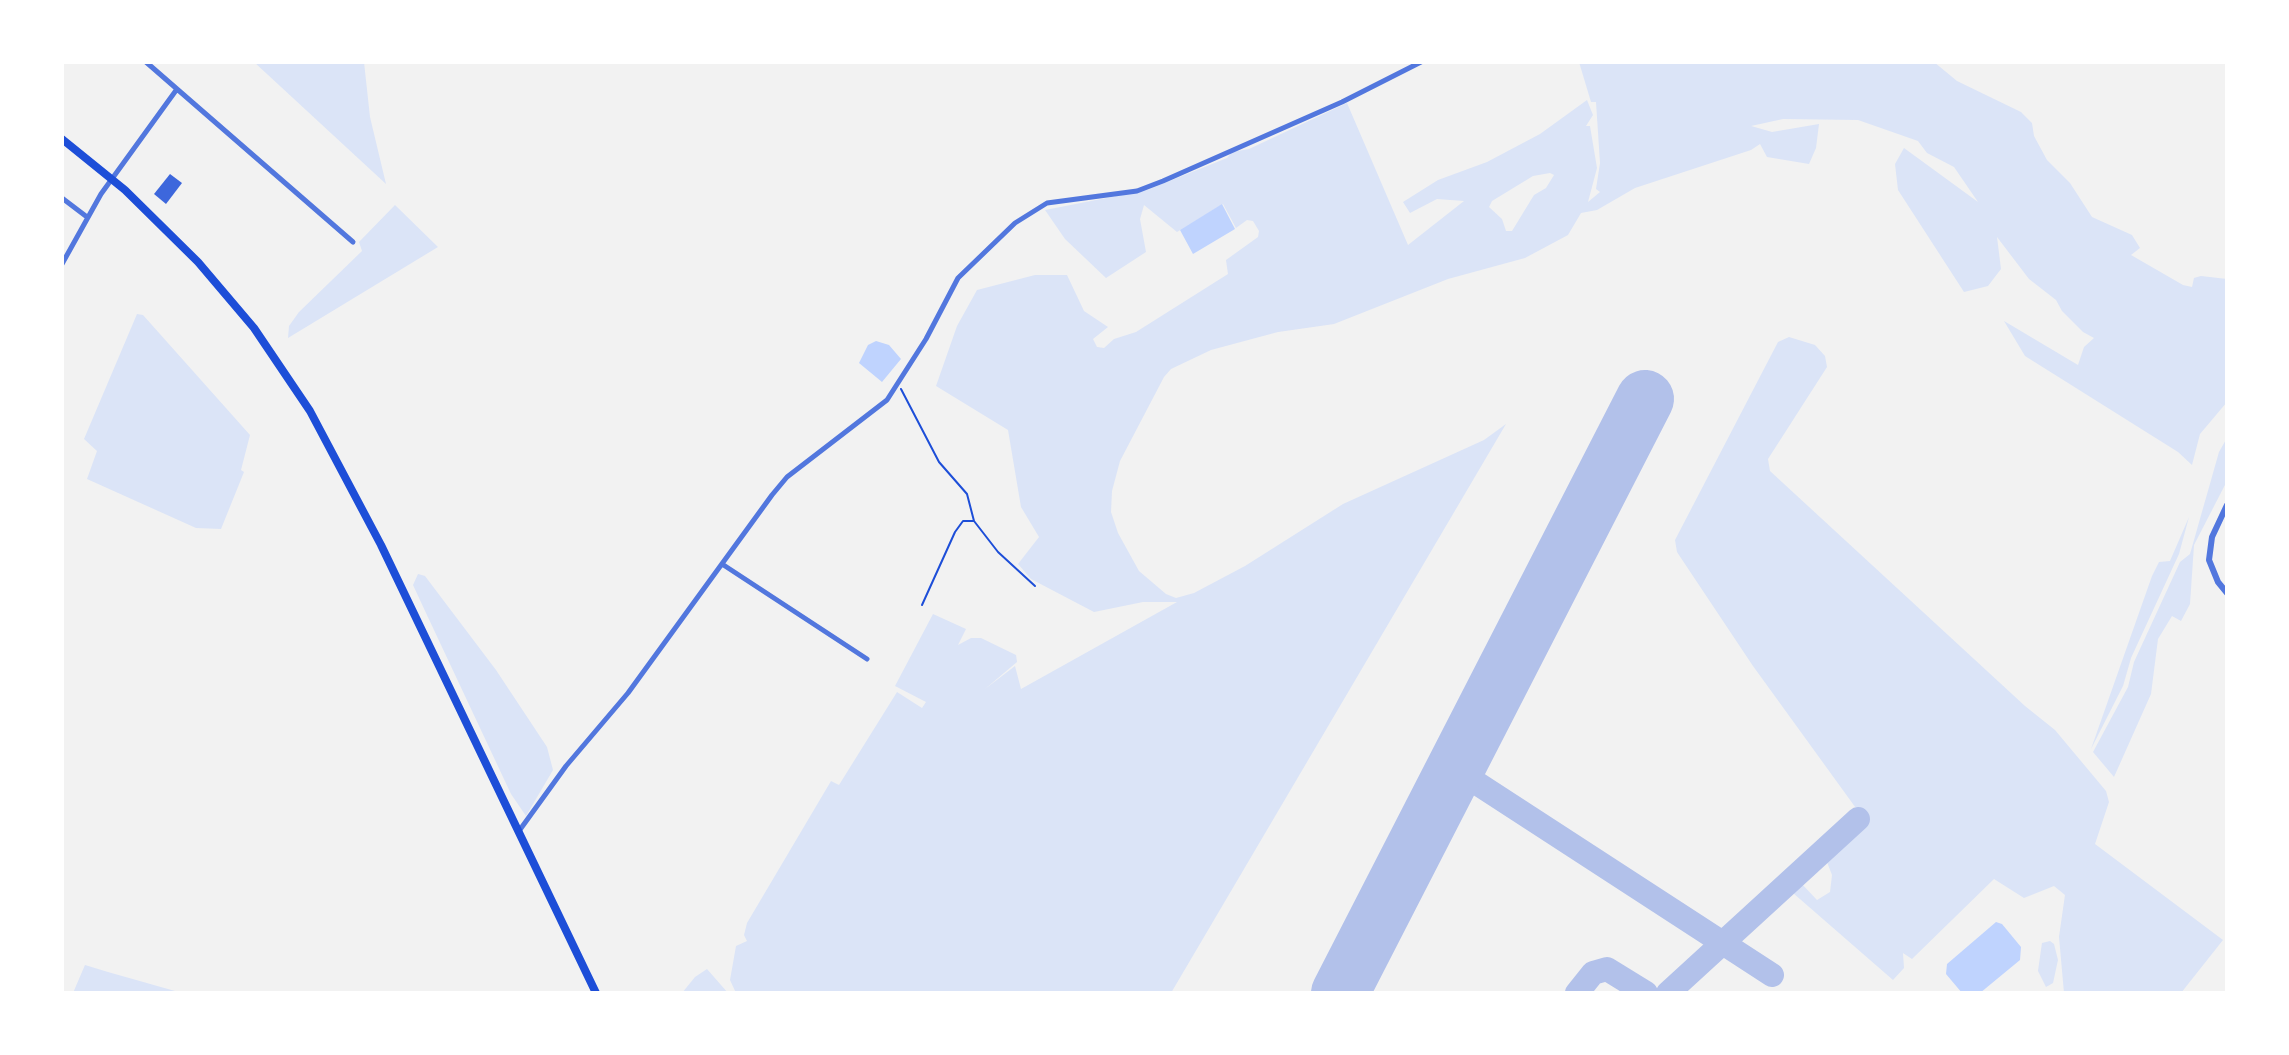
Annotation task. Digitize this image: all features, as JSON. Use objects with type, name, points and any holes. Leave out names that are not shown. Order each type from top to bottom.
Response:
[{"type":"main road","points":[[62,139],[111,178],[171,233],[228,296],[310,411],[381,545],[596,993]]},
{"type":"street","points":[[146,62],[353,242]]},
{"type":"street","points":[[518,832],[787,477],[871,414],[899,384],[958,278],[1015,223],[1047,203],[1150,186],[1342,102],[1421,62]]},
{"type":"street","points":[[62,264],[111,178],[177,89]]},
{"type":"street","points":[[62,198],[87,217]]},
{"type":"street","points":[[2227,505],[2212,537],[2209,560],[2211,570],[2227,593]]},
{"type":"street","points":[[722,564],[867,659]]},
{"type":"path","points":[[899,384],[936,457],[967,494],[974,521],[1006,560],[1035,586]]},
{"type":"path","points":[[922,605],[955,532],[963,521],[974,521]]},
{"type":"shaded area","points":[[254,62],[364,62],[370,117],[386,184]]},
{"type":"shaded area","points":[[1579,62],[1934,62],[1957,81],[2021,112],[2032,123],[2034,136],[2047,160],[2070,183],[2092,217],[2132,235],[2140,248],[2131,255],[2183,285],[2192,287],[2194,278],[2201,276],[2227,279],[2227,402],[2200,434],[2192,465],[2178,452],[2025,356],[2004,321],[2078,365],[2084,347],[2094,338],[2083,332],[2062,311],[2056,300],[2029,279],[1997,237],[2001,269],[1988,286],[1964,292],[1898,190],[1895,164],[1904,148],[1978,202],[1954,167],[1927,153],[1918,141],[1858,120],[1783,119],[1751,126],[1772,132],[1819,124],[1816,148],[1809,164],[1767,157],[1760,144],[1751,150],[1635,188],[1597,210],[1581,213],[1568,235],[1525,258],[1448,279],[1334,324],[1278,332],[1211,350],[1171,369],[1164,377],[1120,461],[1112,491],[1111,512],[1118,533],[1139,571],[1166,594],[1176,598],[1194,593],[1245,566],[1343,504],[1484,440],[1506,424],[1171,993],[736,993],[730,980],[736,946],[747,941],[744,935],[747,923],[831,781],[839,785],[897,692],[922,708],[926,702],[895,686],[933,614],[966,629],[958,645],[971,638],[981,638],[1016,655],[1017,662],[985,689],[1015,666],[1021,689],[1177,602],[1143,602],[1094,612],[1031,579],[1018,564],[1039,537],[1021,507],[1008,430],[936,386],[957,326],[977,290],[1035,275],[1067,275],[1084,311],[1108,327],[1093,339],[1097,347],[1104,348],[1114,339],[1136,332],[1228,274],[1226,260],[1258,237],[1259,231],[1253,221],[1247,220],[1236,228],[1223,204],[1177,232],[1144,205],[1140,219],[1146,252],[1106,278],[1065,239],[1045,210],[1147,190],[1227,158],[1232,152],[1249,149],[1347,103],[1408,245],[1464,201],[1437,199],[1410,213],[1403,202],[1438,180],[1487,162],[1540,134],[1587,100],[1593,115],[1586,126],[1590,126],[1597,168],[1588,202],[1600,192],[1596,189],[1600,163],[1596,102],[1591,102]],"holes":[[[1554,175],[1546,188],[1534,195],[1512,231],[1506,231],[1502,219],[1489,207],[1492,201],[1533,176]]]},
{"type":"shaded area","points":[[395,205],[438,247],[288,338],[289,326],[299,312],[362,251],[359,242]]},
{"type":"shaded area","points":[[137,314],[143,315],[250,435],[241,470],[244,472],[221,529],[196,528],[87,479],[97,451],[84,439]]},
{"type":"shaded area","points":[[1789,337],[1815,345],[1825,356],[1827,367],[1768,459],[1770,471],[2025,706],[2055,730],[2106,791],[2109,802],[2095,844],[2223,940],[2181,993],[2064,993],[2059,937],[2065,895],[2054,886],[2024,898],[1994,879],[1912,959],[1903,953],[1904,968],[1893,980],[1793,893],[1801,883],[1817,900],[1830,892],[1832,875],[1825,857],[1866,822],[1753,666],[1677,552],[1675,540],[1778,342]]},
{"type":"shaded area","points":[[2227,438],[2227,481],[2194,545],[2190,604],[2181,621],[2172,616],[2158,639],[2151,694],[2114,777],[2093,752],[2128,687],[2134,662],[2180,562],[2190,554],[2219,452]]},
{"type":"shaded area","points":[[2189,517],[2179,554],[2131,658],[2123,686],[2091,749],[2152,576],[2159,562],[2170,561]]},
{"type":"shaded area","points":[[418,574],[425,576],[496,670],[547,747],[553,770],[526,816],[511,794],[413,585]]},
{"type":"shaded area","points":[[2050,941],[2054,944],[2058,960],[2053,983],[2046,987],[2038,971],[2042,943]]},
{"type":"shaded area","points":[[85,965],[108,972],[182,993],[73,993]]},
{"type":"shaded area","points":[[707,969],[728,993],[682,993],[695,977]]},
{"type":"water","points":[[1222,204],[1235,229],[1193,254],[1180,230]]},
{"type":"water","points":[[876,341],[889,345],[901,359],[882,382],[859,363],[868,345]]},
{"type":"water","points":[[1996,922],[2002,924],[2021,947],[2020,960],[1980,993],[1962,993],[1946,974],[1947,964]]},
{"type":"building","points":[[170,174],[182,183],[166,204],[154,194]]},
{"type":"taxiway","points":[[1455,769],[1772,975]]},
{"type":"taxiway","points":[[1668,993],[1858,819]]},
{"type":"taxiway","points":[[1577,993],[1593,973],[1607,969],[1646,993]]},
{"type":"runway","points":[[1340,993],[1645,399]]}]
